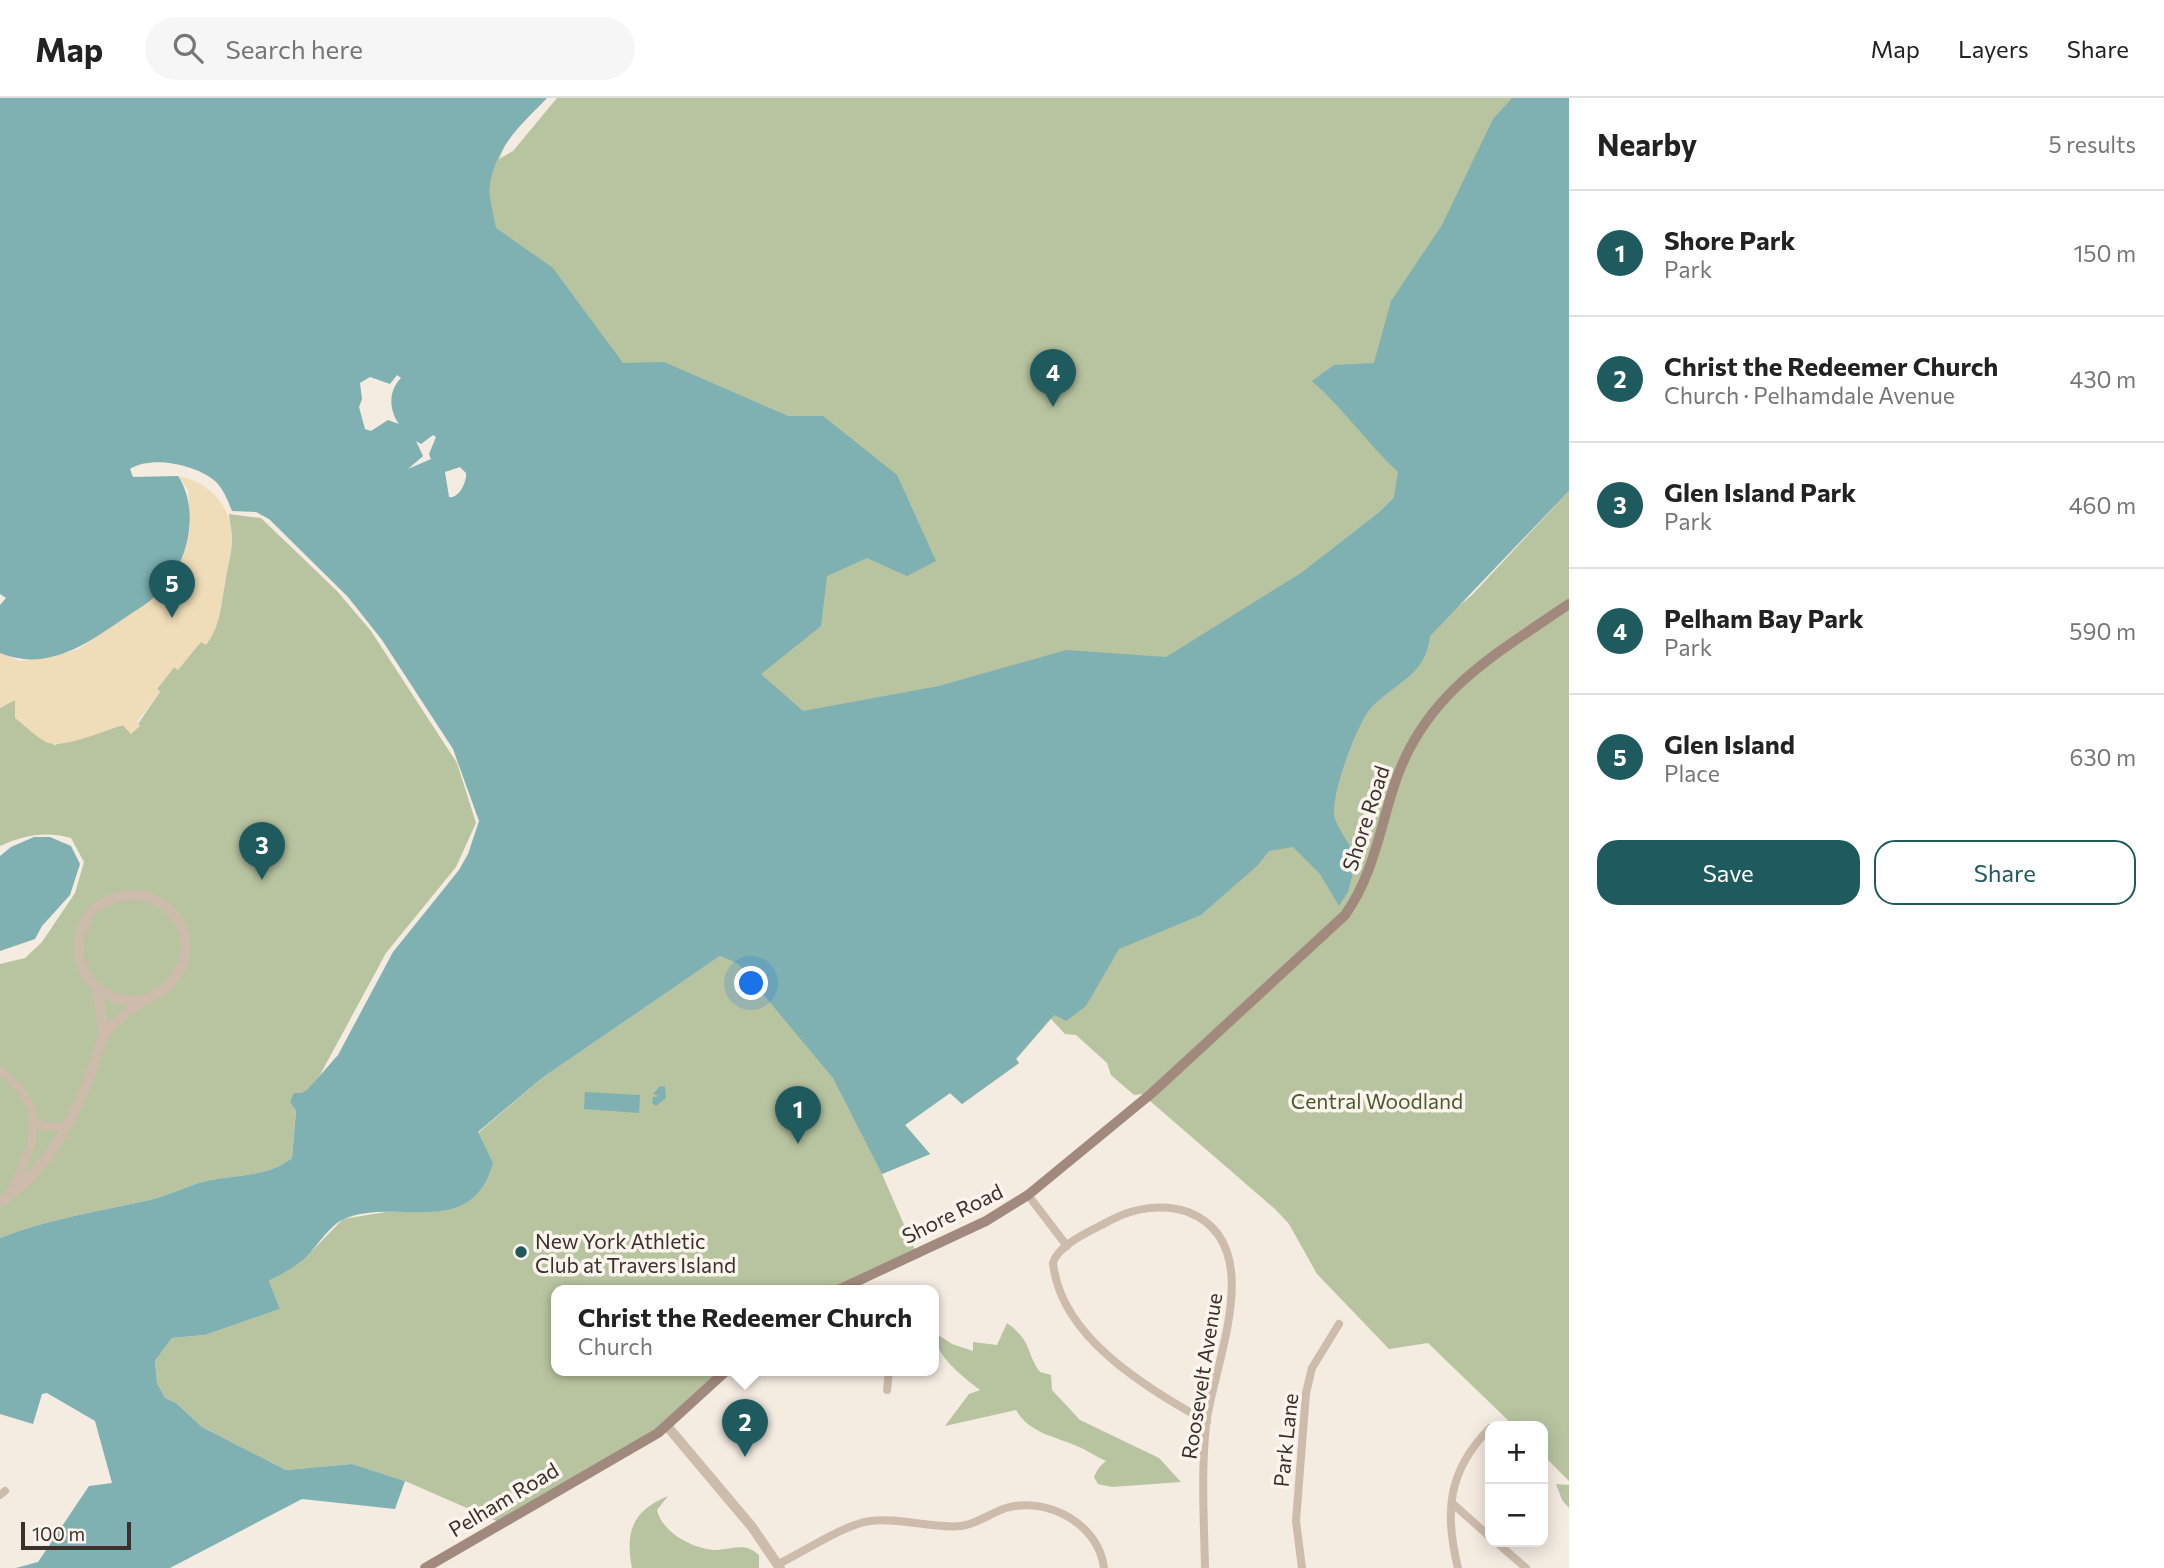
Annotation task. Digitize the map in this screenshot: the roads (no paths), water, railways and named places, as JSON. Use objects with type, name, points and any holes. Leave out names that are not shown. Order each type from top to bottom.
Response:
[{"type":"main road","name":"Shore Road","points":[[855,1285],[986,1221],[1028,1195],[1136,1105],[1345,915],[1365,884],[1405,759],[1438,703],[1472,671],[1569,604]]},
{"type":"main road","points":[[667,1426],[721,1376]]},
{"type":"main road","name":"Pelham Road","points":[[425,1568],[600,1464],[640,1445],[667,1426]]},
{"type":"street","points":[[3,1200],[42,1165],[65,1127],[88,1080],[104,1037],[125,1013],[143,1000],[164,991],[174,981],[183,965],[185,950],[182,930],[175,916],[163,905],[146,897],[133,895],[111,898],[95,909],[84,923],[79,939],[79,960],[95,987],[104,1037]]},
{"type":"street","points":[[95,987],[120,1000],[143,1000]]},
{"type":"street","points":[[0,1072],[23,1095],[33,1121],[31,1151],[3,1200]]},
{"type":"street","points":[[33,1121],[43,1126],[65,1127]]},
{"type":"street","points":[[1028,1195],[1067,1246],[1056,1254],[1054,1269],[1072,1311],[1094,1342],[1115,1364],[1207,1422]]},
{"type":"street","name":"Roosevelt Avenue","points":[[1067,1246],[1114,1219],[1159,1207],[1191,1213],[1207,1223],[1230,1259],[1233,1287],[1207,1422],[1203,1475],[1205,1568]]},
{"type":"street","name":"Park Lane","points":[[1302,1568],[1296,1521],[1306,1393],[1312,1367],[1339,1324]]},
{"type":"street","points":[[887,1390],[888,1376]]},
{"type":"street","points":[[667,1426],[751,1527],[779,1566],[867,1521],[964,1525],[1005,1508],[1029,1506],[1061,1512],[1077,1522],[1097,1548],[1104,1568]]},
{"type":"street","points":[[1458,1568],[1449,1533],[1457,1476],[1485,1435]]},
{"type":"street","points":[[1452,1503],[1485,1532]]},
{"type":"street","points":[[1502,1547],[1526,1568]]},
{"type":"water","points":[[0,98],[547,98],[511,136],[498,158],[490,184],[490,200],[496,228],[553,268],[623,363],[664,362],[788,416],[823,416],[897,475],[936,561],[907,576],[867,558],[827,576],[821,626],[761,674],[803,711],[939,686],[1066,650],[1166,657],[1301,573],[1379,512],[1394,497],[1398,472],[1312,381],[1334,365],[1374,363],[1391,301],[1442,225],[1493,119],[1512,98],[1569,98],[1569,491],[1430,636],[1427,650],[1416,670],[1380,699],[1365,716],[1345,762],[1334,810],[1342,834],[1357,857],[1348,892],[1339,906],[1320,874],[1293,847],[1269,851],[1258,865],[1201,915],[1119,949],[1086,1006],[1066,1021],[1055,1015],[1051,1018],[1016,1059],[1019,1063],[962,1104],[950,1093],[905,1125],[930,1154],[882,1174],[833,1078],[738,964],[720,956],[542,1078],[478,1132],[493,1163],[482,1187],[468,1202],[450,1209],[429,1212],[364,1213],[338,1222],[302,1261],[269,1281],[280,1309],[205,1335],[172,1338],[155,1361],[157,1383],[165,1398],[176,1403],[202,1427],[286,1470],[352,1464],[405,1481],[395,1509],[302,1499],[170,1568],[16,1568],[38,1562],[89,1486],[112,1483],[95,1421],[47,1393],[42,1394],[33,1424],[0,1414],[0,1238],[55,1221],[158,1198],[203,1182],[264,1172],[292,1158],[296,1111],[290,1102],[294,1093],[302,1093],[308,1089],[338,1055],[393,952],[459,870],[468,854],[479,821],[453,749],[382,640],[348,597],[269,519],[256,512],[232,511],[218,484],[197,470],[162,462],[130,469],[133,477],[178,476],[189,504],[190,519],[185,550],[179,565],[162,590],[143,606],[94,638],[65,653],[50,657],[17,658],[0,653],[0,605],[6,598],[0,594]],"holes":[[[397,375],[401,378],[391,401],[399,424],[388,420],[371,431],[365,429],[359,407],[362,399],[360,383],[370,377],[390,384]],[[433,435],[436,437],[429,454],[431,459],[408,469],[423,456],[416,441],[421,444]],[[460,467],[466,473],[462,489],[453,497],[449,497],[445,472]]]},
{"type":"water","points":[[34,837],[50,837],[71,846],[80,864],[70,895],[42,926],[35,939],[0,951],[0,856],[11,847]]},
{"type":"water","points":[[660,1086],[665,1087],[666,1098],[656,1106],[652,1103],[653,1097],[659,1096],[653,1094]]},
{"type":"water","points":[[585,1092],[640,1095],[639,1113],[584,1109]]},
{"type":"place","name":"Pelham Bay Park","points":[[1053,407]]},
{"type":"place","name":"Glen Island","points":[[172,618]]},
{"type":"place","name":"Glen Island Park","points":[[262,880]]},
{"type":"place","name":"Shore Park","points":[[798,1144]]},
{"type":"place","name":"New York Athletic Club at Travers Island","points":[[521,1252]]},
{"type":"place","name":"Christ the Redeemer Church","points":[[745,1457]]},
{"type":"park label","name":"Central Woodland","points":[[1377,1100]]}]
